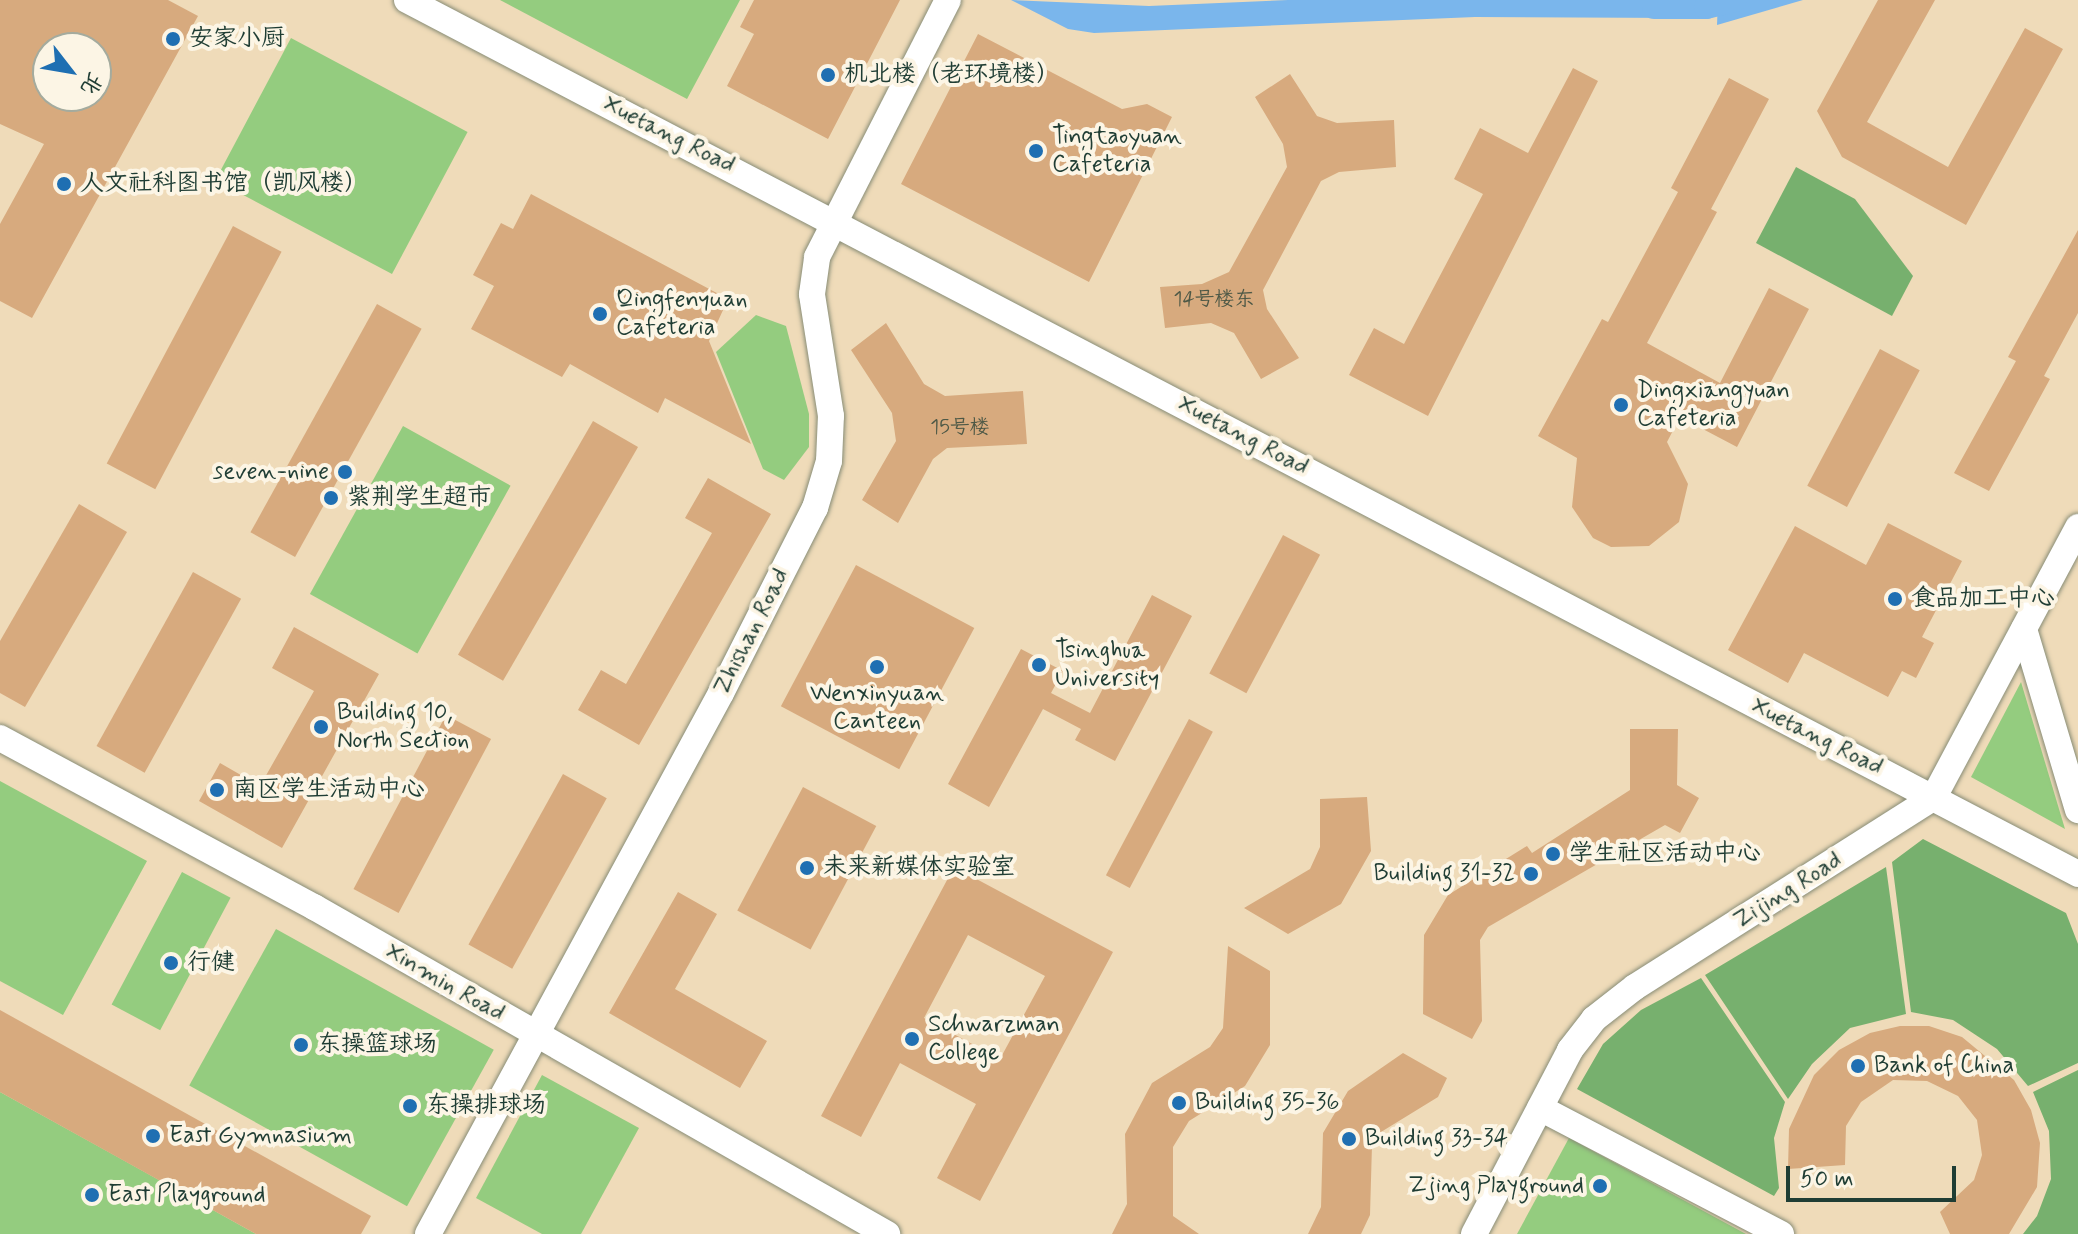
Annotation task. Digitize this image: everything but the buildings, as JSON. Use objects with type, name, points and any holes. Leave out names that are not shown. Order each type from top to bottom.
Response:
[{"type":"street","name":"Xuetang Road","points":[[407,0],[832,219],[2078,874]]},
{"type":"street","name":"Zhishan Road","points":[[428,1234],[721,693],[815,508],[829,461],[831,416],[812,294],[817,257],[832,219],[948,0]]},
{"type":"street","name":"Zijing Road","points":[[1474,1234],[1570,1050],[1594,1019],[1635,987],[1934,797],[2078,527]]},
{"type":"street","points":[[2024,629],[2078,810]]},
{"type":"street","name":"Xinmin Road","points":[[0,738],[314,907],[887,1234]]},
{"type":"street","points":[[1540,1108],[1781,1234]]},
{"type":"green space","points":[[500,0],[740,0],[687,99]]},
{"type":"green space","points":[[291,38],[468,132],[392,274],[215,180]]},
{"type":"green space","points":[[1796,167],[1855,199],[1913,276],[1892,316],[1756,243]]},
{"type":"green space","points":[[756,315],[786,326],[809,414],[809,447],[784,480],[763,469],[716,352]]},
{"type":"green space","points":[[403,426],[511,486],[417,654],[310,594]]},
{"type":"green space","points":[[2021,682],[2065,829],[1971,777]]},
{"type":"green space","points":[[0,781],[147,861],[63,1015],[0,981]]},
{"type":"green space","points":[[1923,839],[2066,913],[2078,944],[2078,1063],[2028,1086],[1997,1049],[1953,1020],[1911,1012],[1892,862]]},
{"type":"green space","points":[[1886,867],[1906,1014],[1850,1028],[1812,1064],[1788,1099],[1705,975]]},
{"type":"green space","points":[[182,872],[231,898],[160,1030],[112,1004]]},
{"type":"green space","name":"东操篮球场","points":[[276,929],[494,1050],[407,1206],[189,1086]]},
{"type":"green space","points":[[1701,978],[1785,1102],[1774,1138],[1779,1188],[1774,1196],[1577,1089],[1603,1044],[1641,1010]]},
{"type":"green space","points":[[2078,1070],[2078,1234],[2023,1234],[2037,1216],[2051,1179],[2049,1131],[2033,1092]]},
{"type":"green space","points":[[542,1075],[639,1128],[581,1234],[542,1234],[476,1198]]},
{"type":"green space","name":"East Playground","points":[[0,1092],[114,1155],[256,1234],[0,1234]]},
{"type":"green space","name":"Zjing Playground","points":[[1569,1138],[1746,1234],[1517,1234]]},
{"type":"water","points":[[1011,0],[1149,6],[1288,0],[1685,0],[1681,18],[1475,17],[1094,33],[1068,29]]},
{"type":"water","points":[[1718,0],[1803,0],[1717,25]]},
{"type":"waterway","points":[[1654,7],[1706,7],[1735,0]]},
{"type":"place","name":"安家小厨","points":[[173,39]]},
{"type":"place","name":"机北楼（老环境楼）","points":[[828,75]]},
{"type":"place","name":"Tingtaoyuan Cafeteria","points":[[1036,151]]},
{"type":"place","name":"人文社科图书馆（凯风楼）","points":[[64,184]]},
{"type":"place","name":"Qingfenyuan Cafeteria","points":[[600,314]]},
{"type":"place","name":"Dingxiangyuan Cafeteria","points":[[1621,405]]},
{"type":"place","name":"seven-nine","points":[[345,472]]},
{"type":"place","name":"紫荆学生超市","points":[[331,498]]},
{"type":"place","name":"食品加工中心","points":[[1895,599]]},
{"type":"place","name":"Tsinghua University","points":[[1039,665]]},
{"type":"place","name":"Wenxinyuan Canteen","points":[[877,667]]},
{"type":"place","name":"Building 10, North Section","points":[[321,727]]},
{"type":"place","name":"南区学生活动中心","points":[[217,790]]},
{"type":"place","name":"学生社区活动中心","points":[[1553,854]]},
{"type":"place","name":"未来新媒体实验室","points":[[807,868]]},
{"type":"place","name":"Building 31-32","points":[[1531,874]]},
{"type":"place","name":"行健","points":[[171,963]]},
{"type":"place","name":"Schwarzman College","points":[[912,1039]]},
{"type":"place","name":"东操篮球场","points":[[301,1045]]},
{"type":"place","name":"Bank of China","points":[[1858,1066]]},
{"type":"place","name":"Building 35-36","points":[[1179,1103]]},
{"type":"place","name":"东操排球场","points":[[410,1106]]},
{"type":"place","name":"East Gymnasium","points":[[153,1136]]},
{"type":"place","name":"Building 33-34","points":[[1349,1139]]},
{"type":"place","name":"Zjing Playground","points":[[1600,1186]]},
{"type":"place","name":"East Playground","points":[[92,1195]]}]
